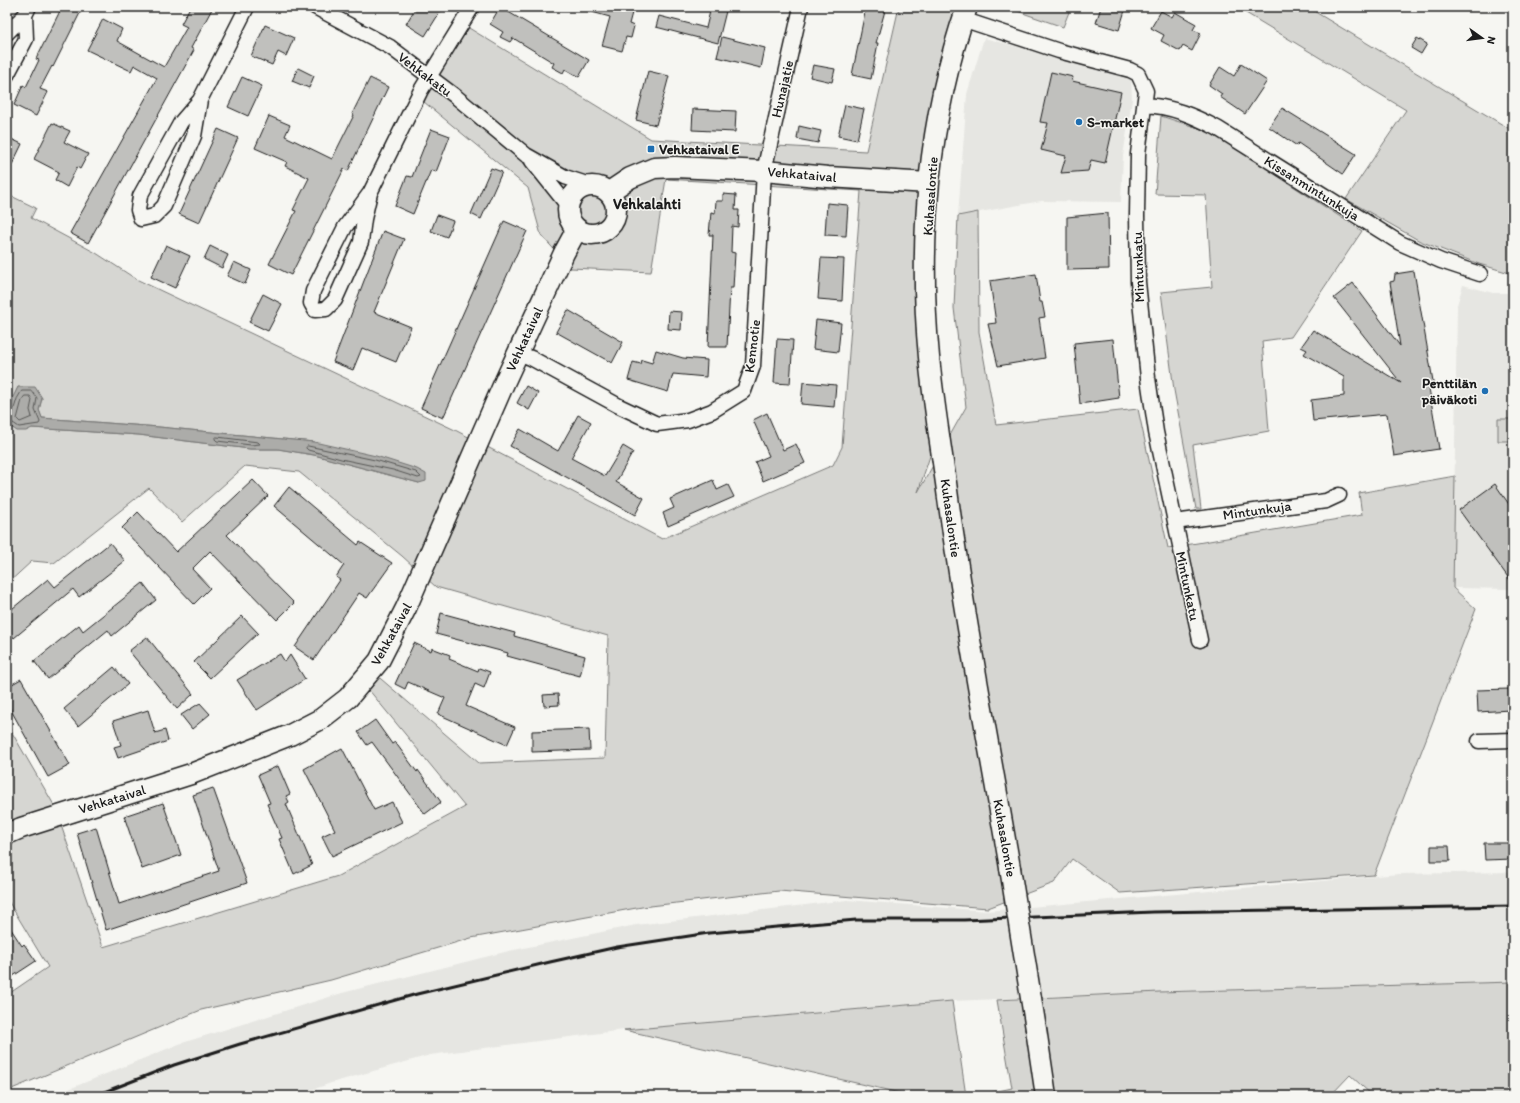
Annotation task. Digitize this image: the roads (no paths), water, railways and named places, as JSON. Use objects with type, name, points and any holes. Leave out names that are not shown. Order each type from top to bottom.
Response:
[{"type":"street","points":[[200,100],[194,136],[164,206],[154,216],[141,219],[138,210],[140,196],[181,122],[200,100],[247,7]]},
{"type":"street","name":"Vehkakatu","points":[[315,7],[390,46],[430,76],[526,155],[565,177],[590,185]]},
{"type":"street","points":[[370,193],[361,242],[335,300],[326,309],[315,310],[311,303],[313,291],[345,227],[370,193],[421,90],[472,7]]},
{"type":"street","name":"Hunajatie","points":[[764,171],[801,7]]},
{"type":"street","points":[[7,33],[27,11]]},
{"type":"street","points":[[7,75],[26,39],[27,11]]},
{"type":"street","name":"Mintunkatu","points":[[965,13],[1059,51],[1130,70],[1138,74],[1146,91],[1138,161],[1138,282],[1140,314],[1156,432],[1200,640]]},
{"type":"street","name":"Kuhasalontie","points":[[965,13],[940,105],[929,183],[926,308],[929,359],[957,562],[1010,868],[1046,1096]]},
{"type":"street","name":"Kissanmintunkuja","points":[[1144,105],[1156,105],[1200,119],[1217,128],[1400,243],[1441,261],[1480,274]]},
{"type":"street","name":"Vehkakatu","points":[[526,155],[568,206]]},
{"type":"street","name":"Vehkataival","points":[[609,192],[630,178],[654,168],[675,167],[764,171],[929,183]]},
{"type":"street","name":"Kennotie","points":[[518,353],[531,358],[619,406],[657,424],[688,420],[712,411],[744,391],[753,366],[764,171]]},
{"type":"street","points":[[590,185],[600,186],[609,192],[615,199],[617,208],[616,217],[611,225],[604,231],[595,234],[586,233],[578,229],[568,214],[568,206],[572,196],[580,189],[590,185]]},
{"type":"street","name":"Vehkataival","points":[[7,834],[21,828],[191,774],[290,735],[320,719],[348,698],[379,661],[406,608],[518,353],[564,253],[578,229]]},
{"type":"street","name":"Mintunkuja","points":[[1175,522],[1326,501],[1339,495]]},
{"type":"street","points":[[1479,741],[1513,740]]},
{"type":"water","points":[[18,387],[35,387],[42,398],[39,410],[42,418],[159,427],[314,442],[376,456],[417,469],[426,474],[426,481],[419,483],[314,455],[278,449],[250,449],[139,435],[32,428],[26,431],[17,431],[7,424],[13,397]]},
{"type":"railway","points":[[94,1096],[174,1065],[240,1044],[417,994],[617,947],[709,933],[856,920],[964,920],[1153,912],[1513,906]]},
{"type":"place","name":"S-market","points":[[1079,122]]},
{"type":"place","name":"Vehkataival E","points":[[651,149]]},
{"type":"place","name":"Penttilän päiväkoti","points":[[1485,391]]},
{"type":"district","name":"Vehkalahti","points":[[647,204]]}]
